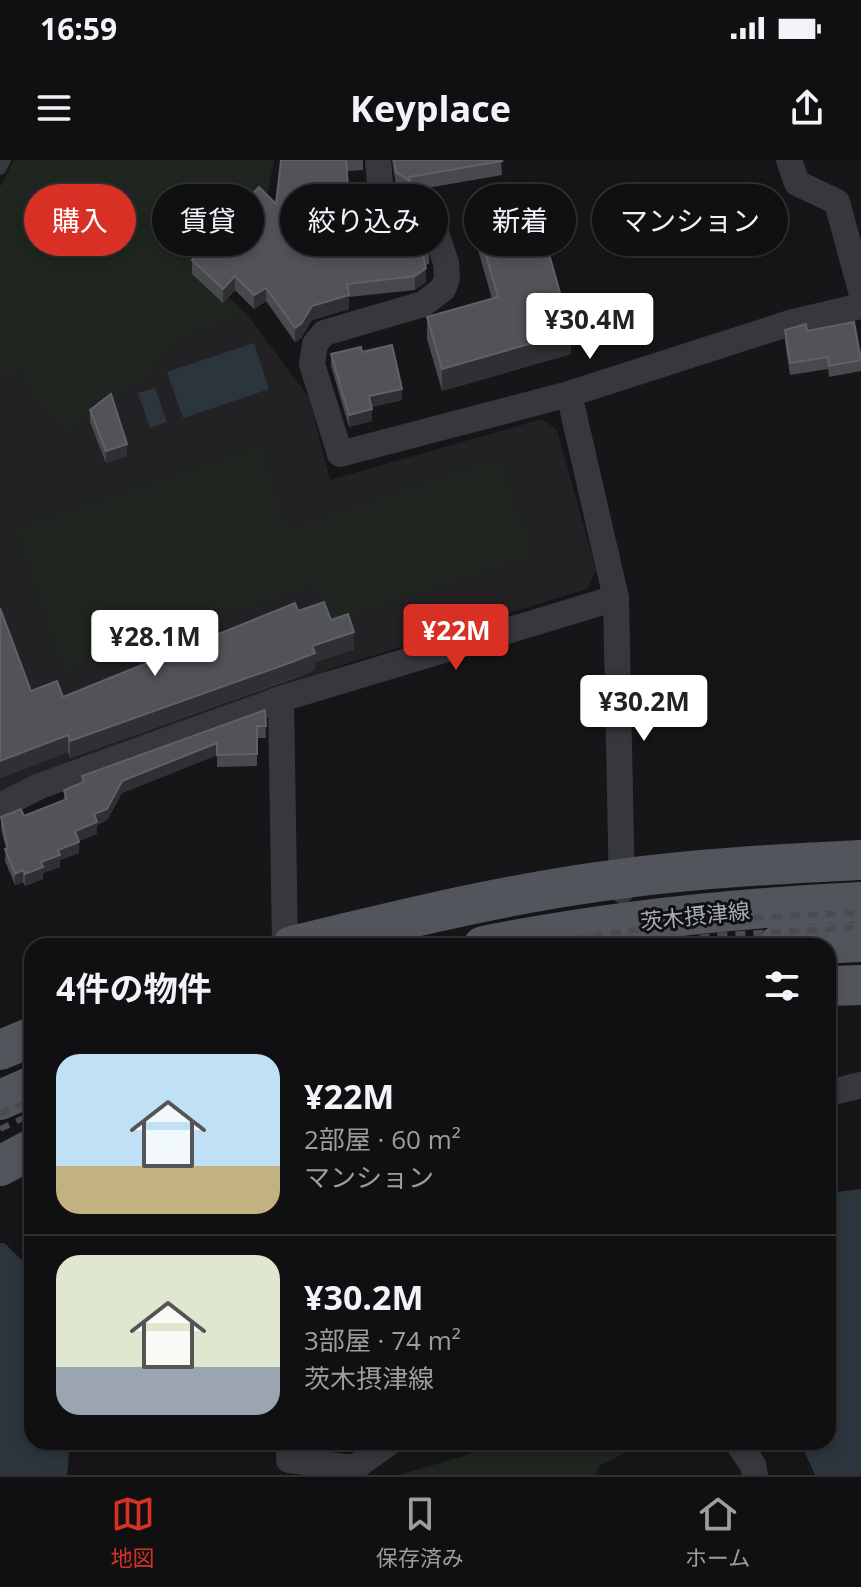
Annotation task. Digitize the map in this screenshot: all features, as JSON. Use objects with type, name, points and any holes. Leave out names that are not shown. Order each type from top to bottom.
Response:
[{"type":"main road","points":[[325,938],[433,912],[622,884],[748,866],[861,860]]},
{"type":"main road","points":[[433,938],[639,896],[861,879]]},
{"type":"main road","name":"茨木摂津線","points":[[531,938],[644,919],[861,902]]},
{"type":"main road","points":[[836,943],[861,942]]},
{"type":"main road","points":[[836,968],[861,966]]},
{"type":"main road","points":[[836,986],[861,985]]},
{"type":"main road","points":[[0,1050],[24,1040]]},
{"type":"main road","points":[[0,1078],[24,1068]]},
{"type":"main road","points":[[0,1100],[24,1090]]},
{"type":"main road","points":[[0,1142],[24,1132]]},
{"type":"main road","points":[[0,1166],[24,1153]]},
{"type":"main road","points":[[0,1192],[24,1181]]},
{"type":"street","points":[[378,160],[381,195],[436,233],[446,263],[447,278],[443,289],[423,304],[324,333],[315,344],[312,364],[340,454],[569,394],[790,323],[861,306]]},
{"type":"street","points":[[789,160],[797,183],[837,202],[861,291]]},
{"type":"street","points":[[569,394],[616,598],[622,884]]},
{"type":"street","points":[[0,806],[40,786],[281,699],[616,598]]},
{"type":"street","points":[[281,699],[285,938]]},
{"type":"street","points":[[836,1091],[861,1085]]},
{"type":"street","points":[[289,1450],[289,1460],[354,1468],[379,1450]]},
{"type":"street","points":[[743,1450],[753,1465],[755,1475]]},
{"type":"lane","points":[[0,169],[5,160]]},
{"type":"shaded area","points":[[14,160],[274,160],[264,199],[264,184],[152,184],[152,256],[213,256],[200,271],[247,315],[177,339],[148,377],[68,430],[33,399],[21,371],[0,376],[0,187]]},
{"type":"shaded area","points":[[247,315],[309,398],[330,480],[542,419],[557,430],[596,570],[587,589],[327,670],[0,794],[0,376],[21,370],[33,399],[148,377],[177,339]]},
{"type":"shaded area","points":[[254,343],[269,389],[183,418],[167,372]]},
{"type":"shaded area","points":[[155,388],[167,422],[150,428],[138,393]]},
{"type":"shaded area","points":[[260,448],[287,530],[499,459],[532,555],[329,623],[315,585],[64,670],[17,529]]},
{"type":"shaded area","points":[[861,1189],[861,1475],[815,1475],[804,1450],[836,1450],[836,1192]]},
{"type":"shaded area","points":[[0,1243],[4,1243],[24,1262],[24,1450],[69,1450],[67,1475],[0,1475]]},
{"type":"shaded area","points":[[472,1450],[632,1450],[599,1466],[596,1475],[399,1475],[470,1454]]},
{"type":"building","points":[[281,160],[346,160],[348,184],[280,184],[280,256],[423,256],[426,268],[415,276],[347,284],[349,295],[312,306],[295,328],[266,288],[254,295],[235,276],[223,289],[192,260],[196,256],[264,256],[264,192],[276,204]]},
{"type":"building","points":[[394,160],[502,161],[409,177],[410,181],[396,172]]},
{"type":"building","points":[[486,256],[550,256],[571,332],[442,369],[427,317],[498,297]]},
{"type":"building","points":[[854,322],[861,360],[829,366],[828,357],[790,363],[785,330],[806,324],[807,331]]},
{"type":"building","points":[[392,345],[402,389],[369,396],[372,409],[349,415],[331,354],[361,347],[362,352]]},
{"type":"building","points":[[111,394],[127,444],[106,451],[90,410]]},
{"type":"building","points":[[324,602],[331,620],[348,614],[354,632],[312,646],[315,653],[292,662],[70,741],[68,735],[0,761],[0,608],[31,691],[57,681],[63,697],[295,603],[298,611]]},
{"type":"building","points":[[265,710],[266,726],[257,726],[257,754],[217,755],[217,743],[122,781],[107,809],[94,814],[97,822],[75,831],[79,842],[58,850],[60,855],[41,862],[43,867],[25,874],[23,870],[15,874],[5,849],[8,848],[1,817],[21,809],[24,816],[67,799],[64,790],[84,782],[82,776]]},
{"type":"railway","points":[[586,938],[699,922],[861,913]]},
{"type":"railway","points":[[698,938],[861,927]]},
{"type":"railway","points":[[0,1114],[24,1103]]},
{"type":"railway","points":[[0,1129],[24,1118]]}]
